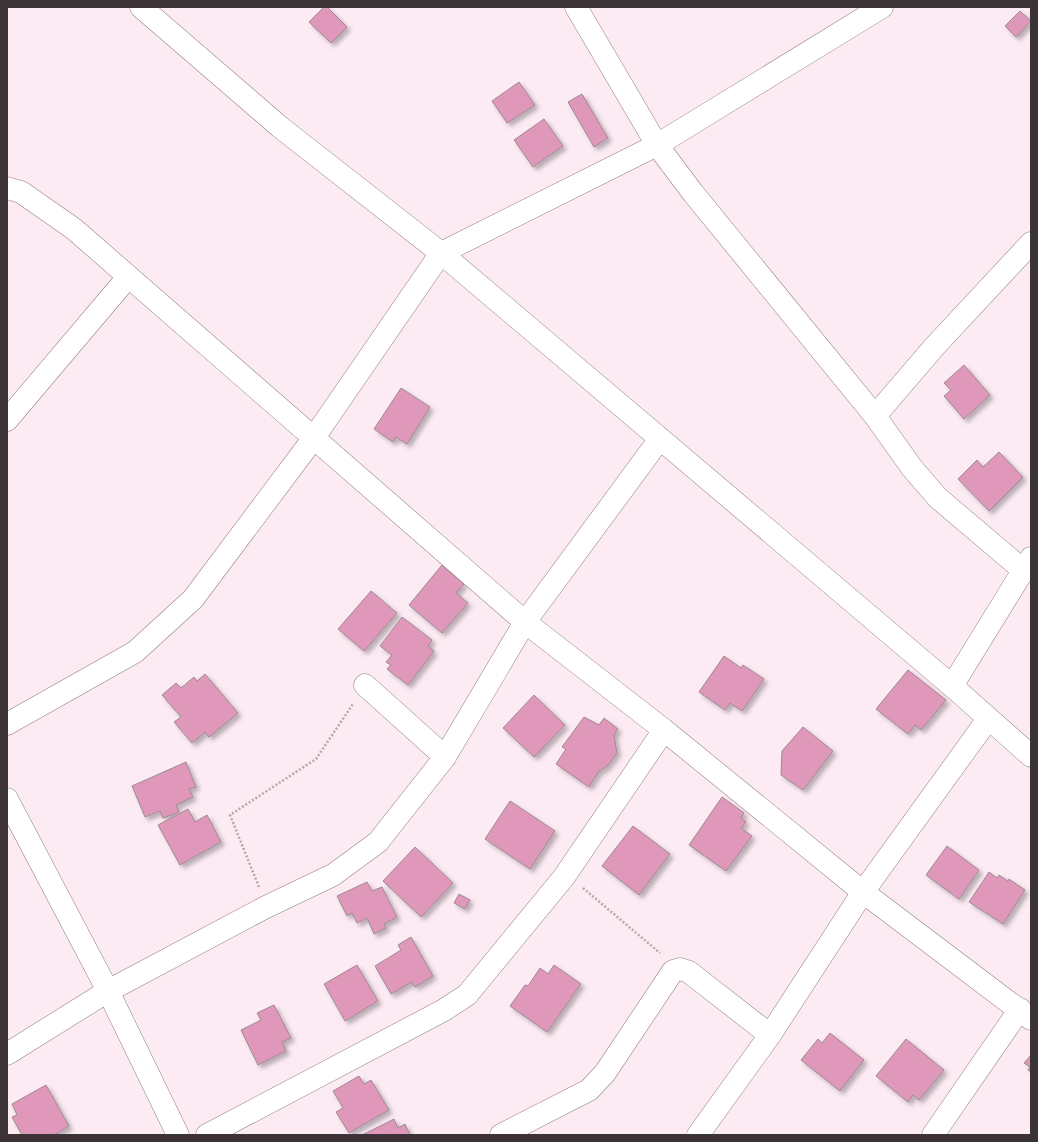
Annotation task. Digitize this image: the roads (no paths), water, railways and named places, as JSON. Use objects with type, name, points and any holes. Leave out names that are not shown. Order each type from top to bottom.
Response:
[{"type":"street","points":[[141,7],[280,127],[441,253],[659,440],[952,686],[1031,756]]},
{"type":"street","points":[[576,7],[657,145],[693,193],[875,416],[912,468],[938,498],[1027,563],[992,623],[952,686]]},
{"type":"street","points":[[7,724],[135,652],[193,600],[314,439],[441,253],[657,145],[882,7]]},
{"type":"street","points":[[7,188],[22,192],[74,229],[525,622],[664,730],[863,892],[1025,1014],[933,1135]]},
{"type":"street","points":[[875,416],[935,346],[1031,244]]},
{"type":"street","points":[[7,420],[128,277]]},
{"type":"street","points":[[7,1054],[108,991],[266,906],[333,875],[378,842],[445,757],[525,622],[659,440]]},
{"type":"street","points":[[365,685],[445,757]]},
{"type":"street","points":[[698,1135],[770,1035],[863,892],[988,719]]},
{"type":"street","points":[[207,1135],[444,1010],[467,995],[564,877],[664,730]]},
{"type":"street","points":[[7,800],[108,991],[178,1135]]},
{"type":"street","points":[[502,1135],[589,1090],[605,1073],[673,971],[680,969],[689,972],[770,1035]]}]
